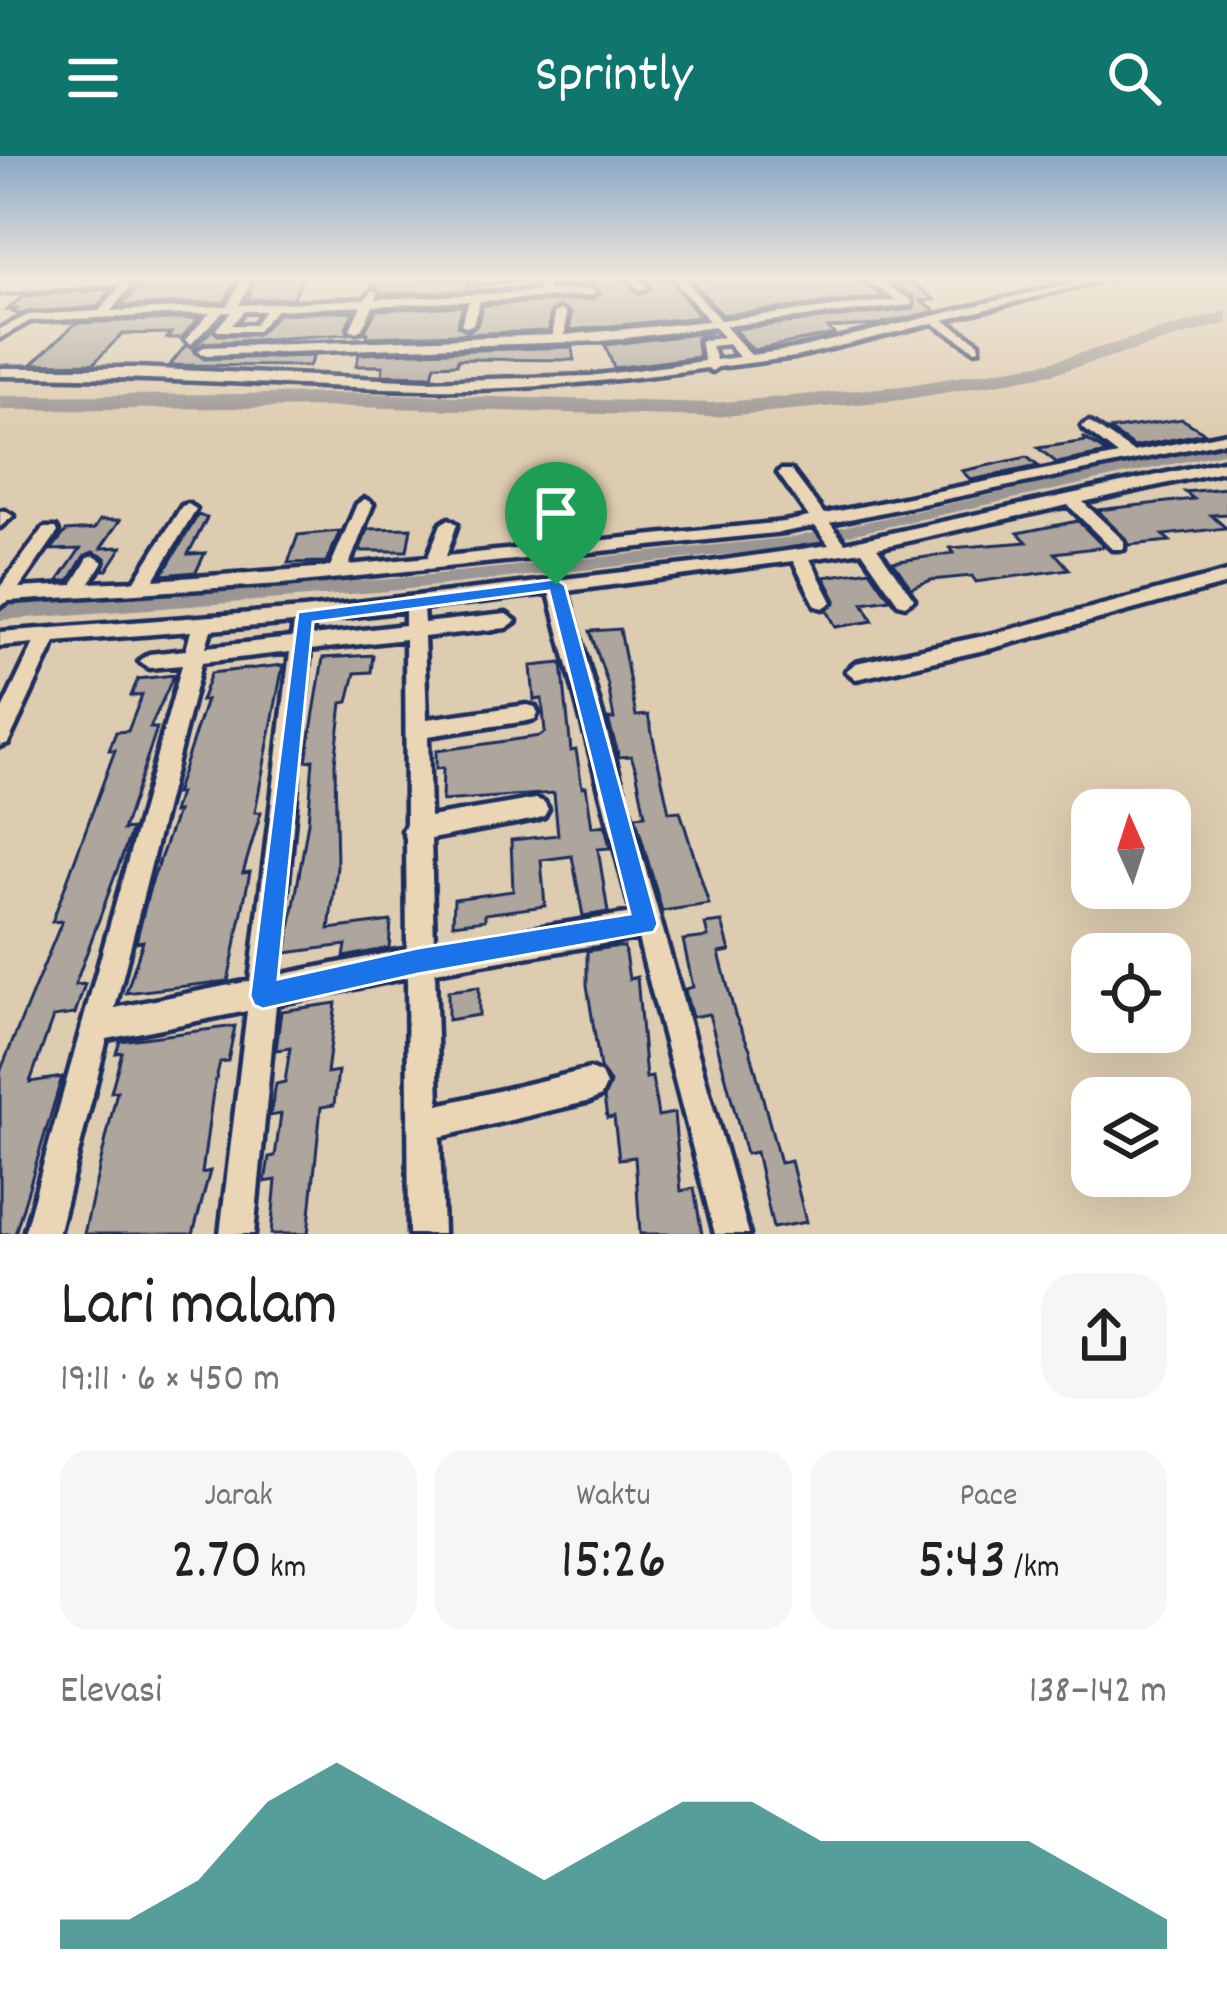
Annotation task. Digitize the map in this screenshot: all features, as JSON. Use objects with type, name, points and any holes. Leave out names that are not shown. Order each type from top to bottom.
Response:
[{"type":"street","points":[[191,340],[206,328]]},
{"type":"street","points":[[185,374],[222,329],[246,328]]},
{"type":"street","points":[[368,384],[391,328]]},
{"type":"street","points":[[559,328],[559,338]]},
{"type":"street","points":[[204,351],[559,338],[685,328]]},
{"type":"street","points":[[717,328],[749,361]]},
{"type":"street","points":[[0,372],[185,374],[368,384],[590,380],[712,368],[903,328]]},
{"type":"street","points":[[949,328],[975,346]]},
{"type":"street","points":[[465,384],[475,340]]},
{"type":"street","points":[[712,368],[704,344],[728,340]]},
{"type":"street","points":[[312,380],[330,348]]},
{"type":"street","points":[[220,376],[240,350]]},
{"type":"street","points":[[1089,426],[1153,473]]},
{"type":"street","points":[[2,597],[337,573],[821,522],[1227,437]]},
{"type":"street","points":[[149,662],[194,657],[303,630],[414,617],[556,585],[799,555],[837,545],[866,545],[1153,473],[1223,469]]},
{"type":"street","points":[[786,473],[837,545]]},
{"type":"street","points":[[1069,497],[1118,544]]},
{"type":"street","points":[[337,573],[364,504]]},
{"type":"street","points":[[139,589],[188,509]]},
{"type":"street","points":[[435,563],[449,524]]},
{"type":"street","points":[[2,597],[50,532]]},
{"type":"street","points":[[866,545],[904,599]]},
{"type":"street","points":[[799,555],[823,602]]},
{"type":"street","points":[[77,591],[94,562]]},
{"type":"street","points":[[856,670],[993,641],[1227,578]]},
{"type":"street","points":[[556,585],[732,1234]]},
{"type":"street","points":[[414,617],[506,621]]},
{"type":"street","points":[[414,617],[426,1234]]},
{"type":"street","points":[[0,639],[202,626],[303,630]]},
{"type":"street","points":[[40,1234],[202,626]]},
{"type":"street","points":[[237,1234],[303,630]]},
{"type":"street","points":[[0,737],[47,637]]},
{"type":"street","points":[[415,730],[527,713]]},
{"type":"street","points":[[415,831],[536,809]]},
{"type":"street","points":[[96,1027],[418,961],[645,924]]},
{"type":"street","points":[[423,1125],[590,1085]]},
{"type":"building","points":[[70,328],[190,328],[181,338],[167,338],[171,333],[122,334],[94,363],[32,364]]},
{"type":"building","points":[[264,328],[347,328],[349,334],[204,343],[194,350],[204,359],[314,356],[309,366],[170,365],[185,346],[194,347],[212,330],[218,335],[257,335]]},
{"type":"building","points":[[366,328],[549,328],[367,337],[364,333]]},
{"type":"building","points":[[828,328],[834,334],[753,350],[734,329]]},
{"type":"building","points":[[712,332],[696,338],[699,357],[614,368],[605,345]]},
{"type":"building","points":[[572,347],[574,360],[458,359],[457,364],[435,365],[432,376],[382,375],[383,366],[356,366],[359,354]]},
{"type":"building","points":[[1182,419],[1205,433],[1134,447],[1109,430]]},
{"type":"building","points":[[1083,437],[1107,453],[1057,463],[1038,448],[1087,441]]},
{"type":"building","points":[[1027,457],[1038,466],[971,480],[962,471]]},
{"type":"building","points":[[1227,488],[1227,514],[1211,515],[1226,528],[1163,535],[1170,541],[1129,545],[1098,510],[1194,499],[1185,492]]},
{"type":"building","points":[[597,514],[597,536],[542,539],[543,524],[568,523],[568,515]]},
{"type":"building","points":[[198,515],[207,518],[188,554],[205,553],[196,572],[162,575]]},
{"type":"building","points":[[100,520],[120,520],[101,548],[122,547],[107,570],[103,570],[106,558],[93,552],[84,556],[69,581],[58,581],[80,549],[51,550],[66,531],[94,529]]},
{"type":"building","points":[[1078,521],[1104,547],[1055,553],[1069,569],[976,582],[972,576],[931,580],[911,588],[893,562],[954,553],[950,548],[1027,542],[1018,533]]},
{"type":"building","points":[[411,528],[407,551],[359,551],[368,529]]},
{"type":"building","points":[[340,531],[326,562],[288,563],[298,535]]},
{"type":"building","points":[[870,570],[890,599],[863,603],[873,621],[836,627],[827,610],[836,600],[824,577]]},
{"type":"building","points":[[620,629],[636,716],[648,715],[669,812],[680,811],[709,904],[662,911],[635,816],[645,815],[636,770],[631,756],[619,757],[608,719],[614,719],[608,685],[590,631]]},
{"type":"building","points":[[373,655],[371,672],[355,673],[348,702],[342,703],[335,763],[337,867],[329,929],[391,921],[389,948],[344,957],[346,945],[286,953],[308,822],[313,760],[306,761],[323,658]]},
{"type":"building","points":[[562,663],[571,751],[576,750],[582,787],[586,786],[592,827],[605,825],[610,848],[598,849],[608,912],[583,916],[572,856],[541,860],[545,906],[485,914],[485,920],[453,924],[454,899],[513,891],[511,840],[558,835],[554,793],[442,801],[443,768],[436,769],[436,751],[540,736],[545,732],[542,699],[534,700],[531,666]]},
{"type":"building","points":[[283,665],[255,812],[261,812],[243,873],[250,872],[228,981],[126,993],[143,941],[136,942],[150,887],[177,812],[173,813],[179,793],[175,794],[211,673]]},
{"type":"building","points":[[174,675],[150,728],[157,728],[123,830],[132,829],[75,985],[85,984],[75,1014],[53,1017],[30,1082],[62,1077],[15,1234],[0,1234],[0,1072],[62,921],[52,922],[115,750],[109,750],[116,732],[128,731],[142,695],[131,696],[138,679]]},
{"type":"building","points":[[722,922],[730,951],[719,953],[735,1015],[750,1049],[780,1163],[791,1161],[806,1222],[773,1228],[756,1152],[746,1154],[709,1014],[692,1017],[685,989],[693,987],[683,940],[708,937],[705,924]]},
{"type":"building","points":[[624,947],[629,979],[637,977],[646,1078],[652,1077],[658,1116],[674,1113],[681,1191],[694,1188],[702,1234],[640,1234],[635,1157],[619,1159],[614,1117],[607,1118],[604,1098],[610,1083],[600,1068],[587,985],[587,951]]},
{"type":"building","points":[[479,987],[479,1015],[448,1020],[448,991]]},
{"type":"building","points":[[336,1003],[327,1073],[338,1071],[334,1105],[321,1107],[308,1234],[271,1234],[276,1180],[265,1182],[269,1157],[275,1156],[281,1114],[270,1116],[276,1084],[285,1082],[290,1048],[276,1050],[281,1011]]},
{"type":"building","points":[[235,1026],[228,1061],[220,1062],[213,1092],[202,1173],[210,1171],[193,1234],[84,1234],[117,1091],[111,1092],[122,1052],[116,1053],[120,1041]]},
{"type":"waterway","points":[[0,403],[354,400],[713,410],[902,393],[1052,368],[1188,328]]},
{"type":"waterway","points":[[0,613],[390,585],[795,542],[1227,448]]},
{"type":"route","points":[[556,585],[645,924],[418,961],[263,996],[304,616],[556,585]]}]
